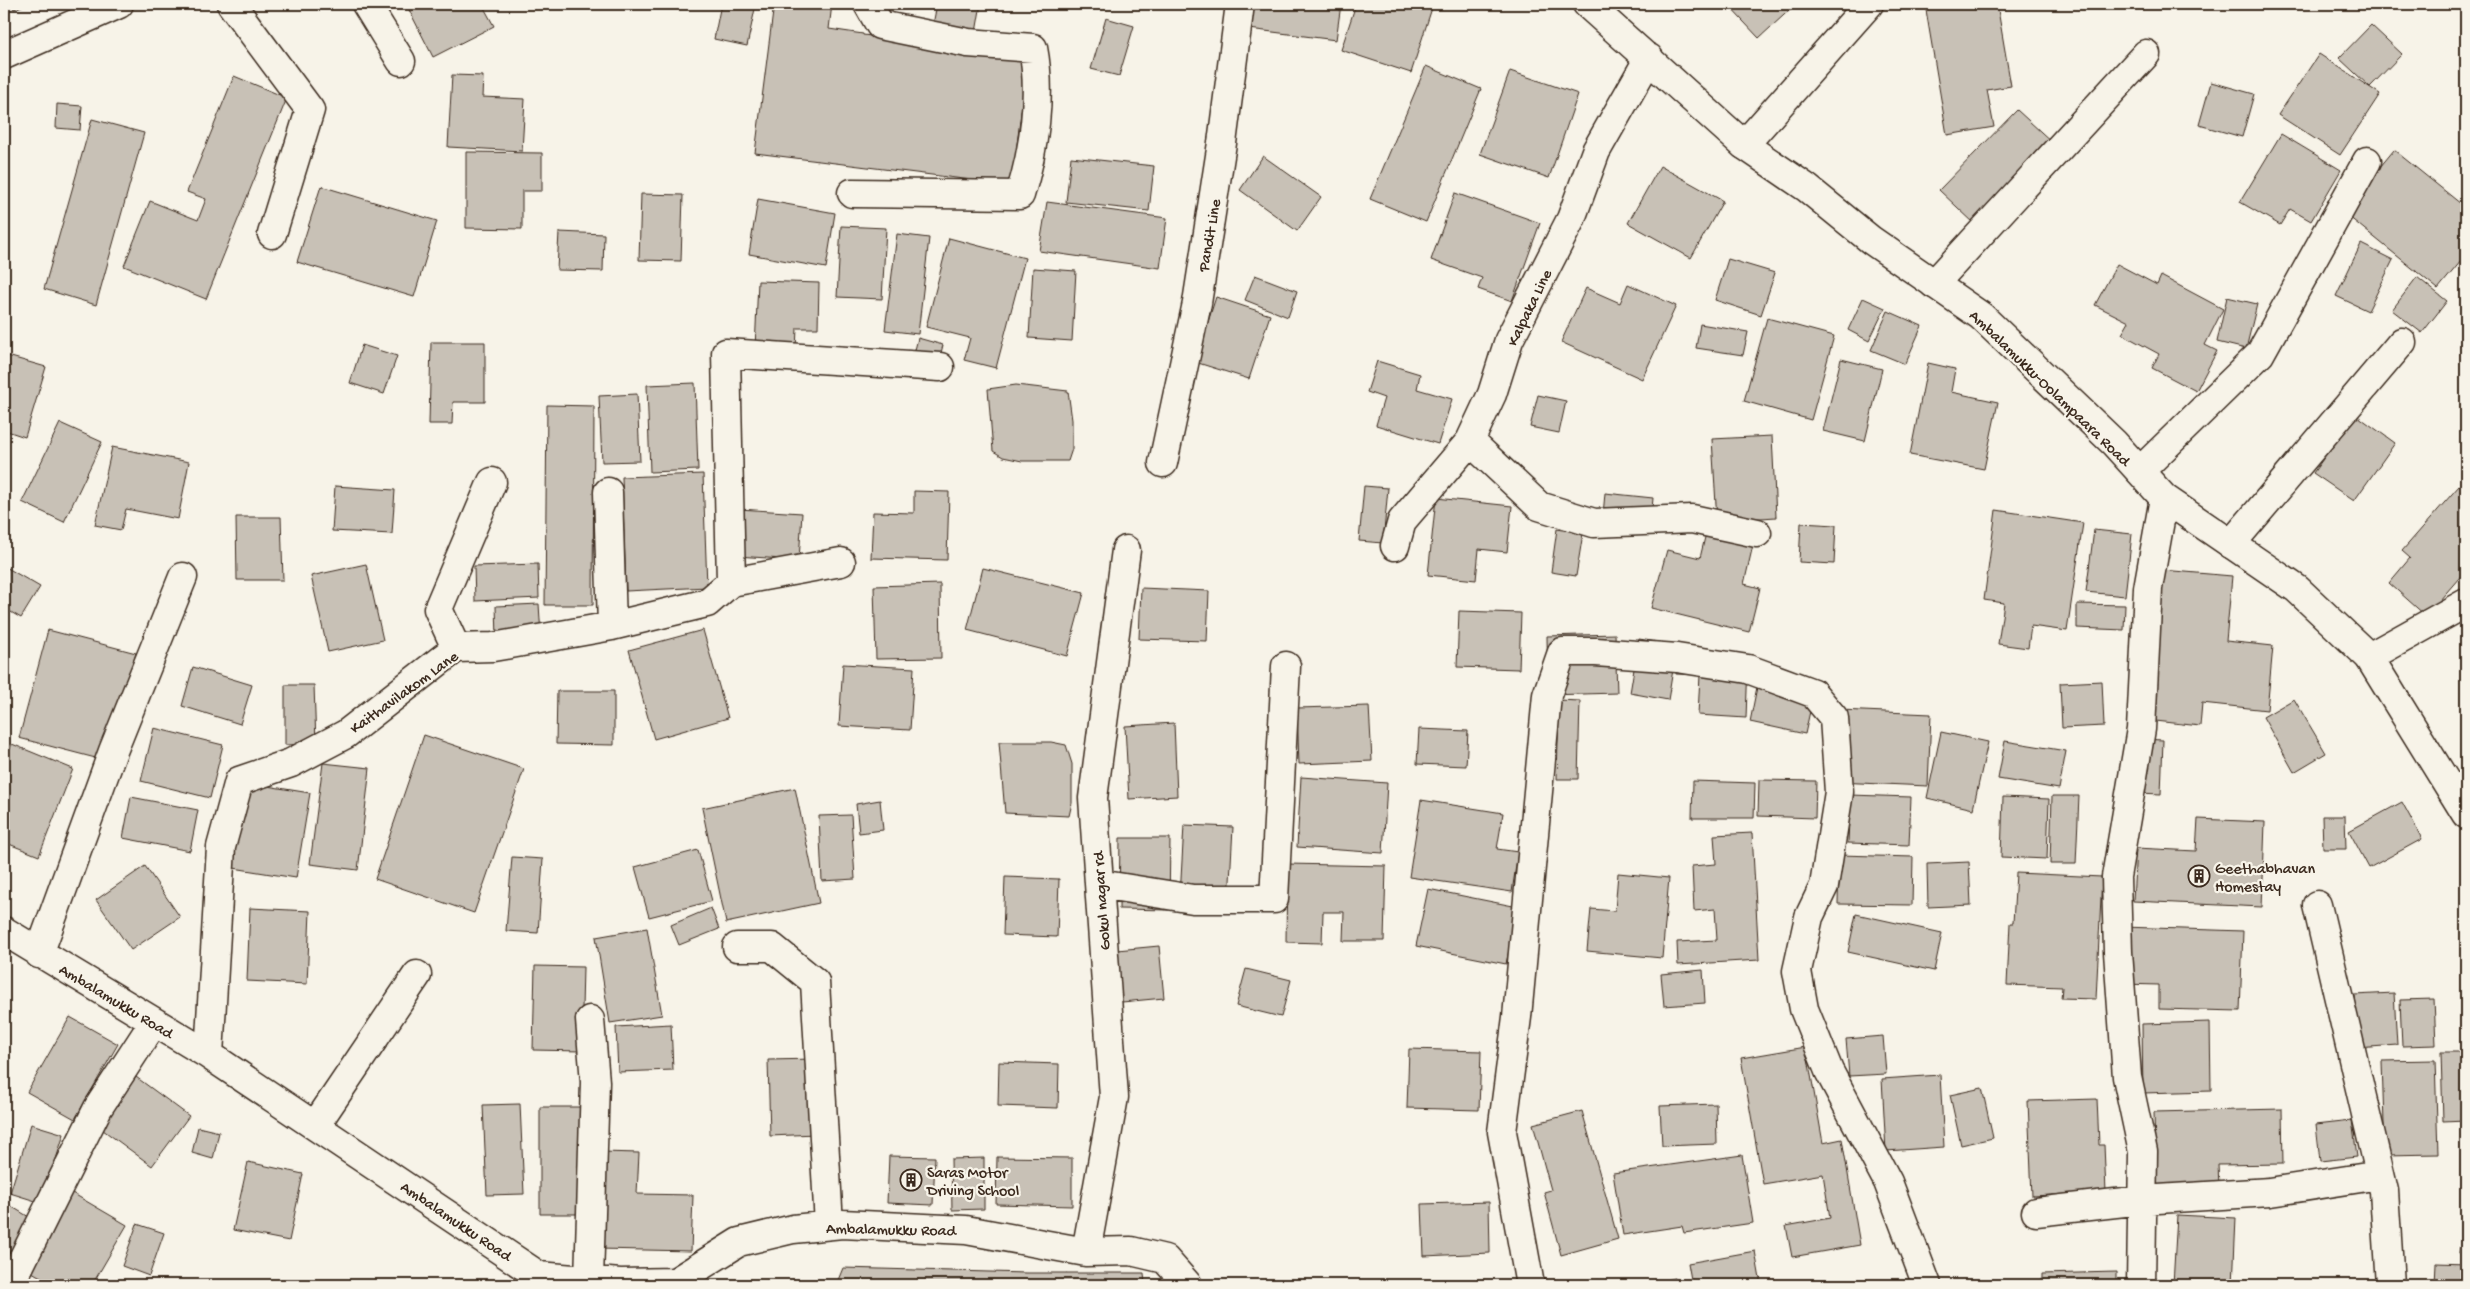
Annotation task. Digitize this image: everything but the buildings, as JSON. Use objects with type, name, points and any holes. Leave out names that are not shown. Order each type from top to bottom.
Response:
[{"type":"street","points":[[4,55],[119,4]]},
{"type":"street","points":[[231,4],[310,110],[272,234]]},
{"type":"street","points":[[366,4],[401,61]]},
{"type":"street","points":[[852,193],[1020,195],[1029,167],[1038,72],[1033,48],[968,43],[880,25],[868,4]]},
{"type":"street","name":"Pandit Line","points":[[1162,463],[1197,303],[1222,143],[1240,4]]},
{"type":"street","name":"Ambalamukku-Oolampaara Road","points":[[1587,4],[1744,145],[1807,188],[1871,240],[1980,316],[2114,443],[2164,498],[2297,590],[2369,657],[2466,814]]},
{"type":"street","points":[[1744,145],[1869,4]]},
{"type":"street","points":[[1934,284],[2146,54]]},
{"type":"street","name":"Kalpaka Line","points":[[1396,546],[1402,521],[1470,441],[1492,394],[1509,340],[1571,219],[1596,151],[1649,58]]},
{"type":"street","points":[[2140,471],[2260,354],[2367,161]]},
{"type":"street","points":[[2231,544],[2402,342]]},
{"type":"street","points":[[732,582],[726,354],[940,367]]},
{"type":"street","points":[[1470,441],[1539,506],[1594,523],[1692,519],[1757,533]]},
{"type":"street","points":[[456,648],[438,609],[492,482]]},
{"type":"street","points":[[608,492],[612,626]]},
{"type":"street","points":[[2141,1285],[2143,1152],[2127,1077],[2122,1023],[2116,877],[2141,729],[2148,588],[2164,498]]},
{"type":"street","name":"Gokul nagar rd","points":[[1086,1252],[1114,1096],[1093,798],[1126,550]]},
{"type":"street","name":"Kaithavilakom Lane","points":[[209,1055],[221,847],[239,780],[290,763],[346,734],[456,648],[493,647],[612,626],[707,603],[732,582],[841,562]]},
{"type":"street","points":[[39,954],[113,751],[183,577]]},
{"type":"street","points":[[2369,657],[2466,604]]},
{"type":"street","points":[[1530,1285],[1502,1132],[1517,1016],[1547,695],[1562,652],[1596,652],[1677,658],[1748,669],[1813,693],[1834,718],[1839,792],[1824,886],[1809,917],[1797,971],[1804,1009],[1829,1071],[1888,1182],[1927,1285]]},
{"type":"street","points":[[1099,884],[1194,899],[1274,899],[1286,666]]},
{"type":"street","points":[[2317,906],[2384,1191],[2390,1285]]},
{"type":"street","name":"Ambalamukku Road","points":[[4,932],[209,1055],[545,1280],[589,1280],[620,1283],[675,1282],[739,1242],[793,1229],[842,1224],[966,1230],[1086,1252],[1131,1250],[1165,1259],[1188,1285]]},
{"type":"street","points":[[737,947],[772,947],[815,982],[829,1226]]},
{"type":"street","points":[[315,1126],[417,975]]},
{"type":"street","points":[[589,1280],[595,1082],[590,1020]]},
{"type":"street","points":[[10,1285],[98,1108],[154,1022]]},
{"type":"street","points":[[2036,1212],[2142,1200],[2270,1192],[2380,1174]]},
{"type":"place","name":"Geethabhavan Homestay","points":[[2199,876]]},
{"type":"place","name":"Saras Motor Driving School","points":[[911,1180]]}]
